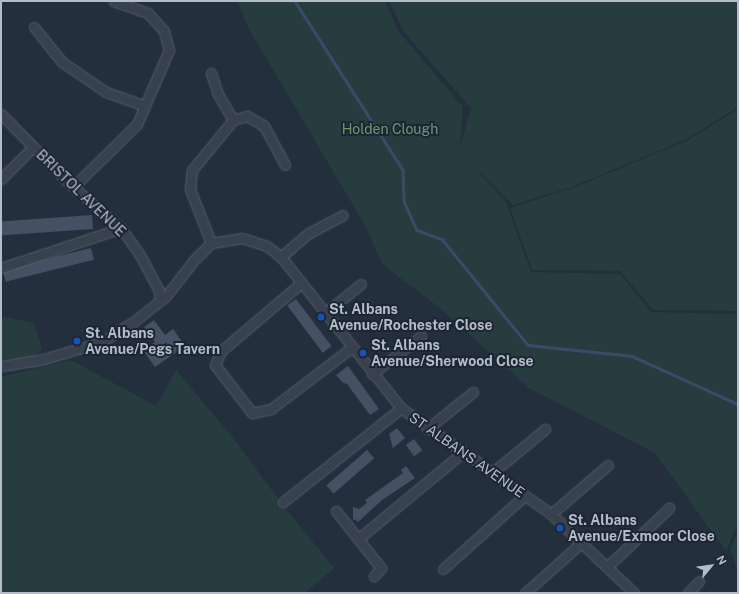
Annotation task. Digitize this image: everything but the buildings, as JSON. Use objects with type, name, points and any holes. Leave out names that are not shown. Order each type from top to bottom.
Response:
[{"type":"street","points":[[73,187],[137,124],[169,50],[164,31],[148,13],[114,1]]},
{"type":"street","points":[[34,27],[62,62],[106,92],[145,106]]},
{"type":"street","points":[[211,73],[218,94],[233,120]]},
{"type":"street","name":"BRISTOL AVENUE","points":[[1,114],[73,187],[121,228],[143,261],[159,290],[160,300]]},
{"type":"street","points":[[1,366],[44,359],[101,342],[132,323],[160,300],[211,244],[190,189],[192,170],[233,120],[247,116],[264,126],[285,165]]},
{"type":"street","points":[[1,179],[33,146]]},
{"type":"street","points":[[281,257],[310,233],[343,215]]},
{"type":"street","points":[[1,268],[121,228]]},
{"type":"street","name":"ST ALBANS AVENUE","points":[[211,244],[242,238],[267,246],[281,257],[351,348],[401,408],[427,429],[551,514],[634,593]]},
{"type":"street","points":[[301,283],[221,351],[215,365],[252,413],[271,409],[351,348]]},
{"type":"street","points":[[325,314],[361,284]]},
{"type":"street","points":[[372,374],[421,336]]},
{"type":"street","points":[[427,429],[473,392]]},
{"type":"street","points":[[283,502],[401,408]]},
{"type":"street","points":[[492,473],[545,429]]},
{"type":"street","points":[[358,539],[462,453]]},
{"type":"street","points":[[551,514],[608,465]]},
{"type":"street","points":[[443,570],[524,496]]},
{"type":"street","points":[[607,567],[669,508]]},
{"type":"street","points":[[336,511],[381,568],[374,576]]},
{"type":"street","points":[[525,593],[581,543]]},
{"type":"street","points":[[688,593],[699,581]]},
{"type":"green space","name":"Holden Clough","points":[[237,1],[385,1],[399,32],[463,107],[460,148],[471,108],[403,31],[389,1],[738,1],[738,107],[685,140],[572,187],[513,205],[469,162],[506,202],[531,272],[620,274],[651,312],[738,314],[738,523],[726,551],[655,453],[529,388],[440,308],[383,265],[363,222],[249,29]]},
{"type":"green space","points":[[738,109],[738,311],[653,310],[620,271],[532,270],[510,208],[575,187],[688,140]]},
{"type":"green space","points":[[1,316],[34,323],[42,349],[35,356],[1,360]]},
{"type":"green space","points":[[71,360],[156,406],[176,370],[230,434],[285,508],[334,568],[305,593],[1,593],[1,377]]},
{"type":"green space","points":[[738,531],[738,572],[730,549]]},
{"type":"waterway","points":[[295,1],[403,170],[404,201],[417,230],[442,239],[528,345],[632,356],[738,404]]},
{"type":"place","name":"St. Albans Avenue/Rochester Close","points":[[321,317]]},
{"type":"place","name":"St. Albans Avenue/Pegs Tavern","points":[[77,341]]},
{"type":"place","name":"St. Albans Avenue/Sherwood Close","points":[[363,353]]},
{"type":"place","name":"St. Albans Avenue/Exmoor Close","points":[[560,528]]}]
